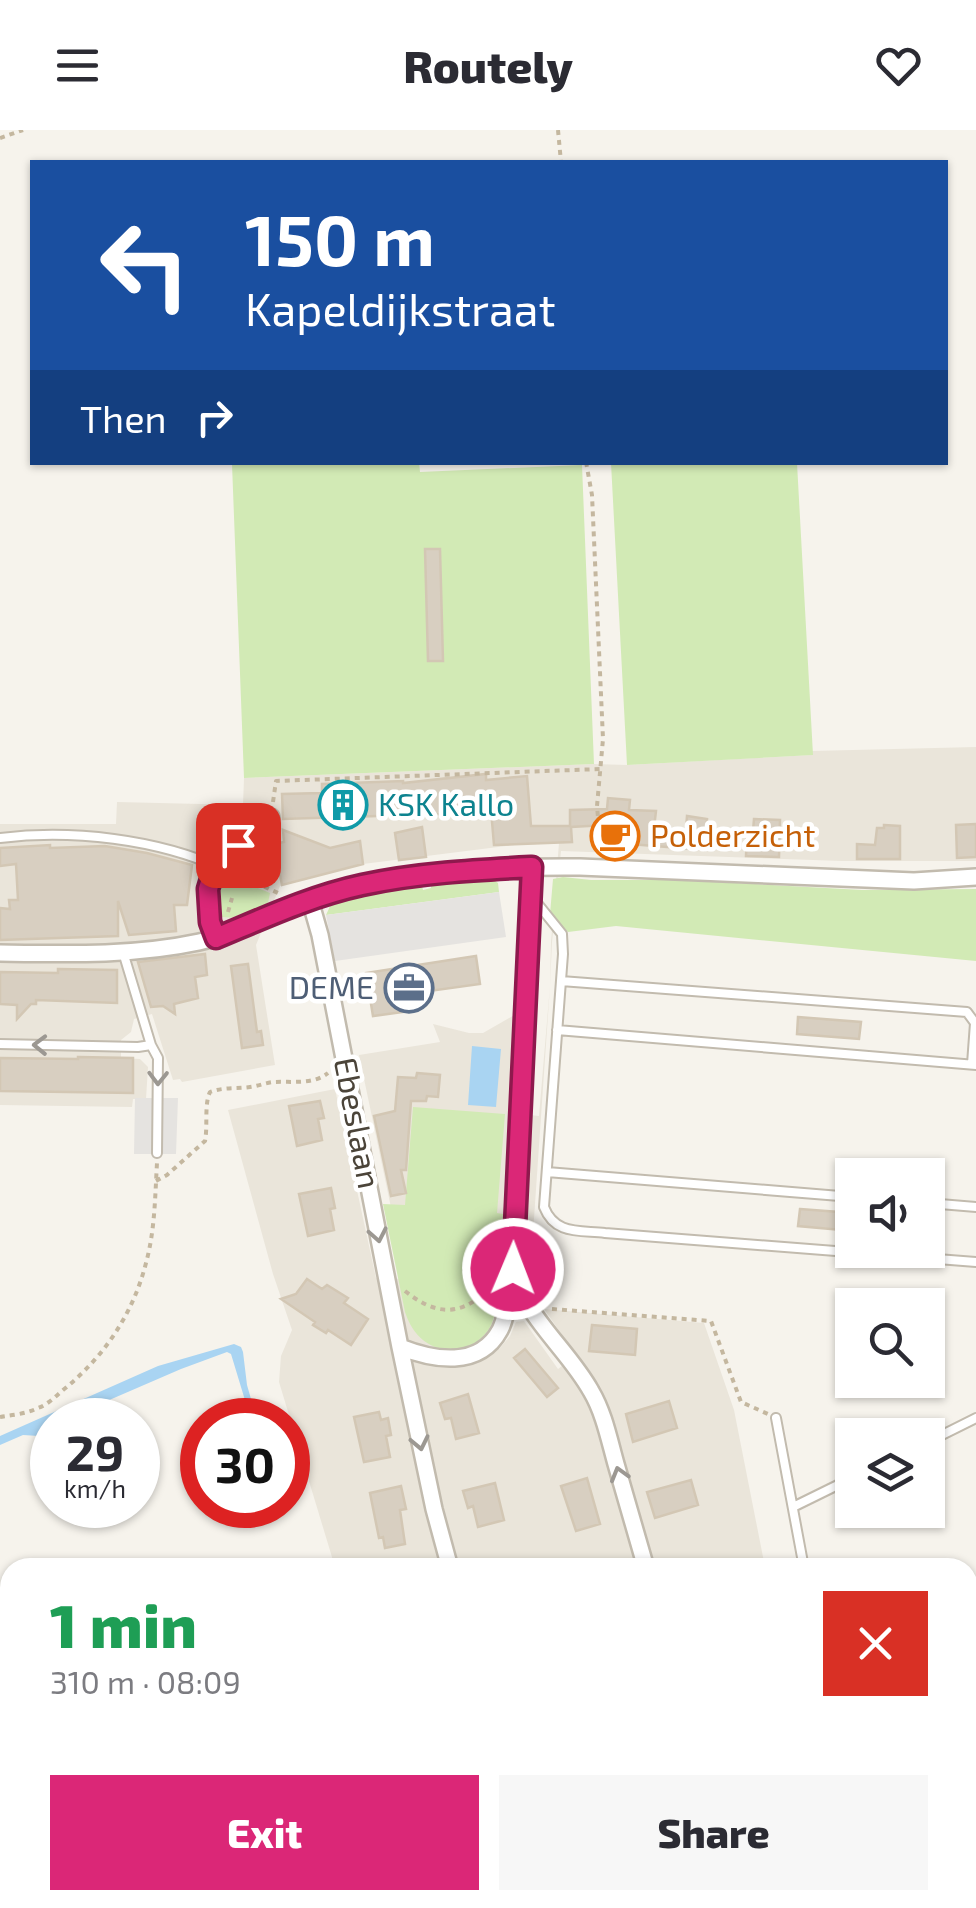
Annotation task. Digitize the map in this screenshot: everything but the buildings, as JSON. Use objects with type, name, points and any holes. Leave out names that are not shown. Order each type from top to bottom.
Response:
[{"type":"street","points":[[216,938],[210,922],[208,889],[212,876],[223,869],[238,845],[271,817]]},
{"type":"street","points":[[532,867],[513,1269],[528,1307],[594,1394],[643,1558]]},
{"type":"street","points":[[0,953],[123,952],[196,943],[362,885],[472,870],[601,868],[914,882],[976,877]]},
{"type":"street","name":"Ebeslaan","points":[[310,900],[400,1347],[447,1558]]},
{"type":"street","points":[[400,1347],[440,1359],[468,1358],[486,1348],[500,1332],[508,1296],[517,1286]]},
{"type":"lane","points":[[0,838],[108,838],[192,854],[223,869]]},
{"type":"lane","points":[[530,895],[562,934],[544,1206],[549,1220],[560,1228],[976,1262]]},
{"type":"lane","points":[[123,952],[158,1058],[157,1153]]},
{"type":"lane","points":[[558,1030],[974,1064],[975,1023],[967,1012],[561,981]]},
{"type":"lane","points":[[0,1044],[138,1048],[151,1045]]},
{"type":"lane","points":[[547,1172],[835,1196]]},
{"type":"lane","points":[[945,1205],[976,1208]]},
{"type":"lane","points":[[776,1418],[802,1558]]},
{"type":"lane","points":[[945,1434],[976,1418]]},
{"type":"lane","points":[[793,1508],[835,1487]]},
{"type":"path","points":[[0,138],[23,130]]},
{"type":"path","points":[[558,130],[560,160]]},
{"type":"path","points":[[587,465],[592,495],[602,738],[598,806],[601,868]]},
{"type":"path","points":[[271,817],[276,781],[600,768]]},
{"type":"path","points":[[223,869],[273,889],[293,906]]},
{"type":"path","points":[[156,1181],[205,1141],[206,1100],[210,1092],[322,1078],[345,1062]]},
{"type":"path","points":[[0,1417],[39,1408],[86,1372],[129,1312],[146,1266],[154,1224],[157,1153]]},
{"type":"path","points":[[386,1275],[424,1304],[439,1310],[457,1310],[471,1305],[513,1269]]},
{"type":"path","points":[[528,1307],[711,1320],[740,1402],[776,1418]]},
{"type":"shaded area","points":[[976,747],[976,861],[842,861],[561,851],[550,986],[559,843],[363,864],[280,886],[256,945],[275,1065],[182,1082],[173,1080],[152,1014],[134,1019],[131,1032],[121,1040],[121,1058],[140,1059],[148,1067],[146,1099],[133,1099],[132,1107],[0,1105],[0,824],[116,824],[117,802],[243,805],[244,778],[627,765],[812,755],[812,751]]},
{"type":"shaded area","points":[[499,892],[506,937],[335,961],[326,915]]},
{"type":"shaded area","points":[[550,986],[533,1233],[489,1305],[499,1349],[516,1322],[524,1321],[558,1369],[576,1355],[544,1309],[704,1323],[734,1410],[763,1558],[652,1558],[651,1553],[632,1558],[332,1558],[310,1484],[310,1398],[284,1398],[279,1382],[281,1356],[292,1330],[228,1110],[335,1089],[376,1278],[406,1279],[359,1055],[440,1042],[433,1024],[483,1033],[518,1013],[511,1113],[539,1116]]},
{"type":"shaded area","points":[[135,1098],[178,1098],[176,1154],[134,1154]]},
{"type":"green space","points":[[232,465],[419,465],[420,472],[582,465],[594,764],[244,778]]},
{"type":"green space","points":[[611,465],[797,465],[813,755],[627,765]]},
{"type":"green space","points":[[231,877],[270,893],[268,903],[236,917],[216,915],[216,891],[224,878]]},
{"type":"green space","points":[[492,879],[498,883],[499,892],[326,915],[331,904],[369,893],[422,886],[423,890],[431,888],[431,884]]},
{"type":"green space","points":[[553,879],[862,890],[976,889],[976,961],[616,926],[568,932],[550,914]]},
{"type":"green space","points":[[413,1107],[505,1114],[497,1213],[503,1214],[495,1313],[483,1336],[456,1350],[428,1343],[410,1325],[383,1204],[405,1205]]},
{"type":"water","points":[[472,1046],[501,1049],[496,1107],[468,1105]]},
{"type":"water","points":[[234,1344],[243,1352],[251,1398],[244,1398],[231,1354],[227,1352],[114,1398],[86,1398],[158,1366]]},
{"type":"water","points":[[30,1423],[30,1435],[0,1445],[0,1436]]},
{"type":"place","name":"KSK Kallo","points":[[343,805]]},
{"type":"place","name":"Polderzicht","points":[[615,836]]},
{"type":"place","name":"DEME","points":[[409,988]]},
{"type":"route","points":[[238,845],[223,869],[212,876],[208,889],[210,922],[216,938],[310,900],[362,885],[472,870],[532,867],[513,1269]]}]
